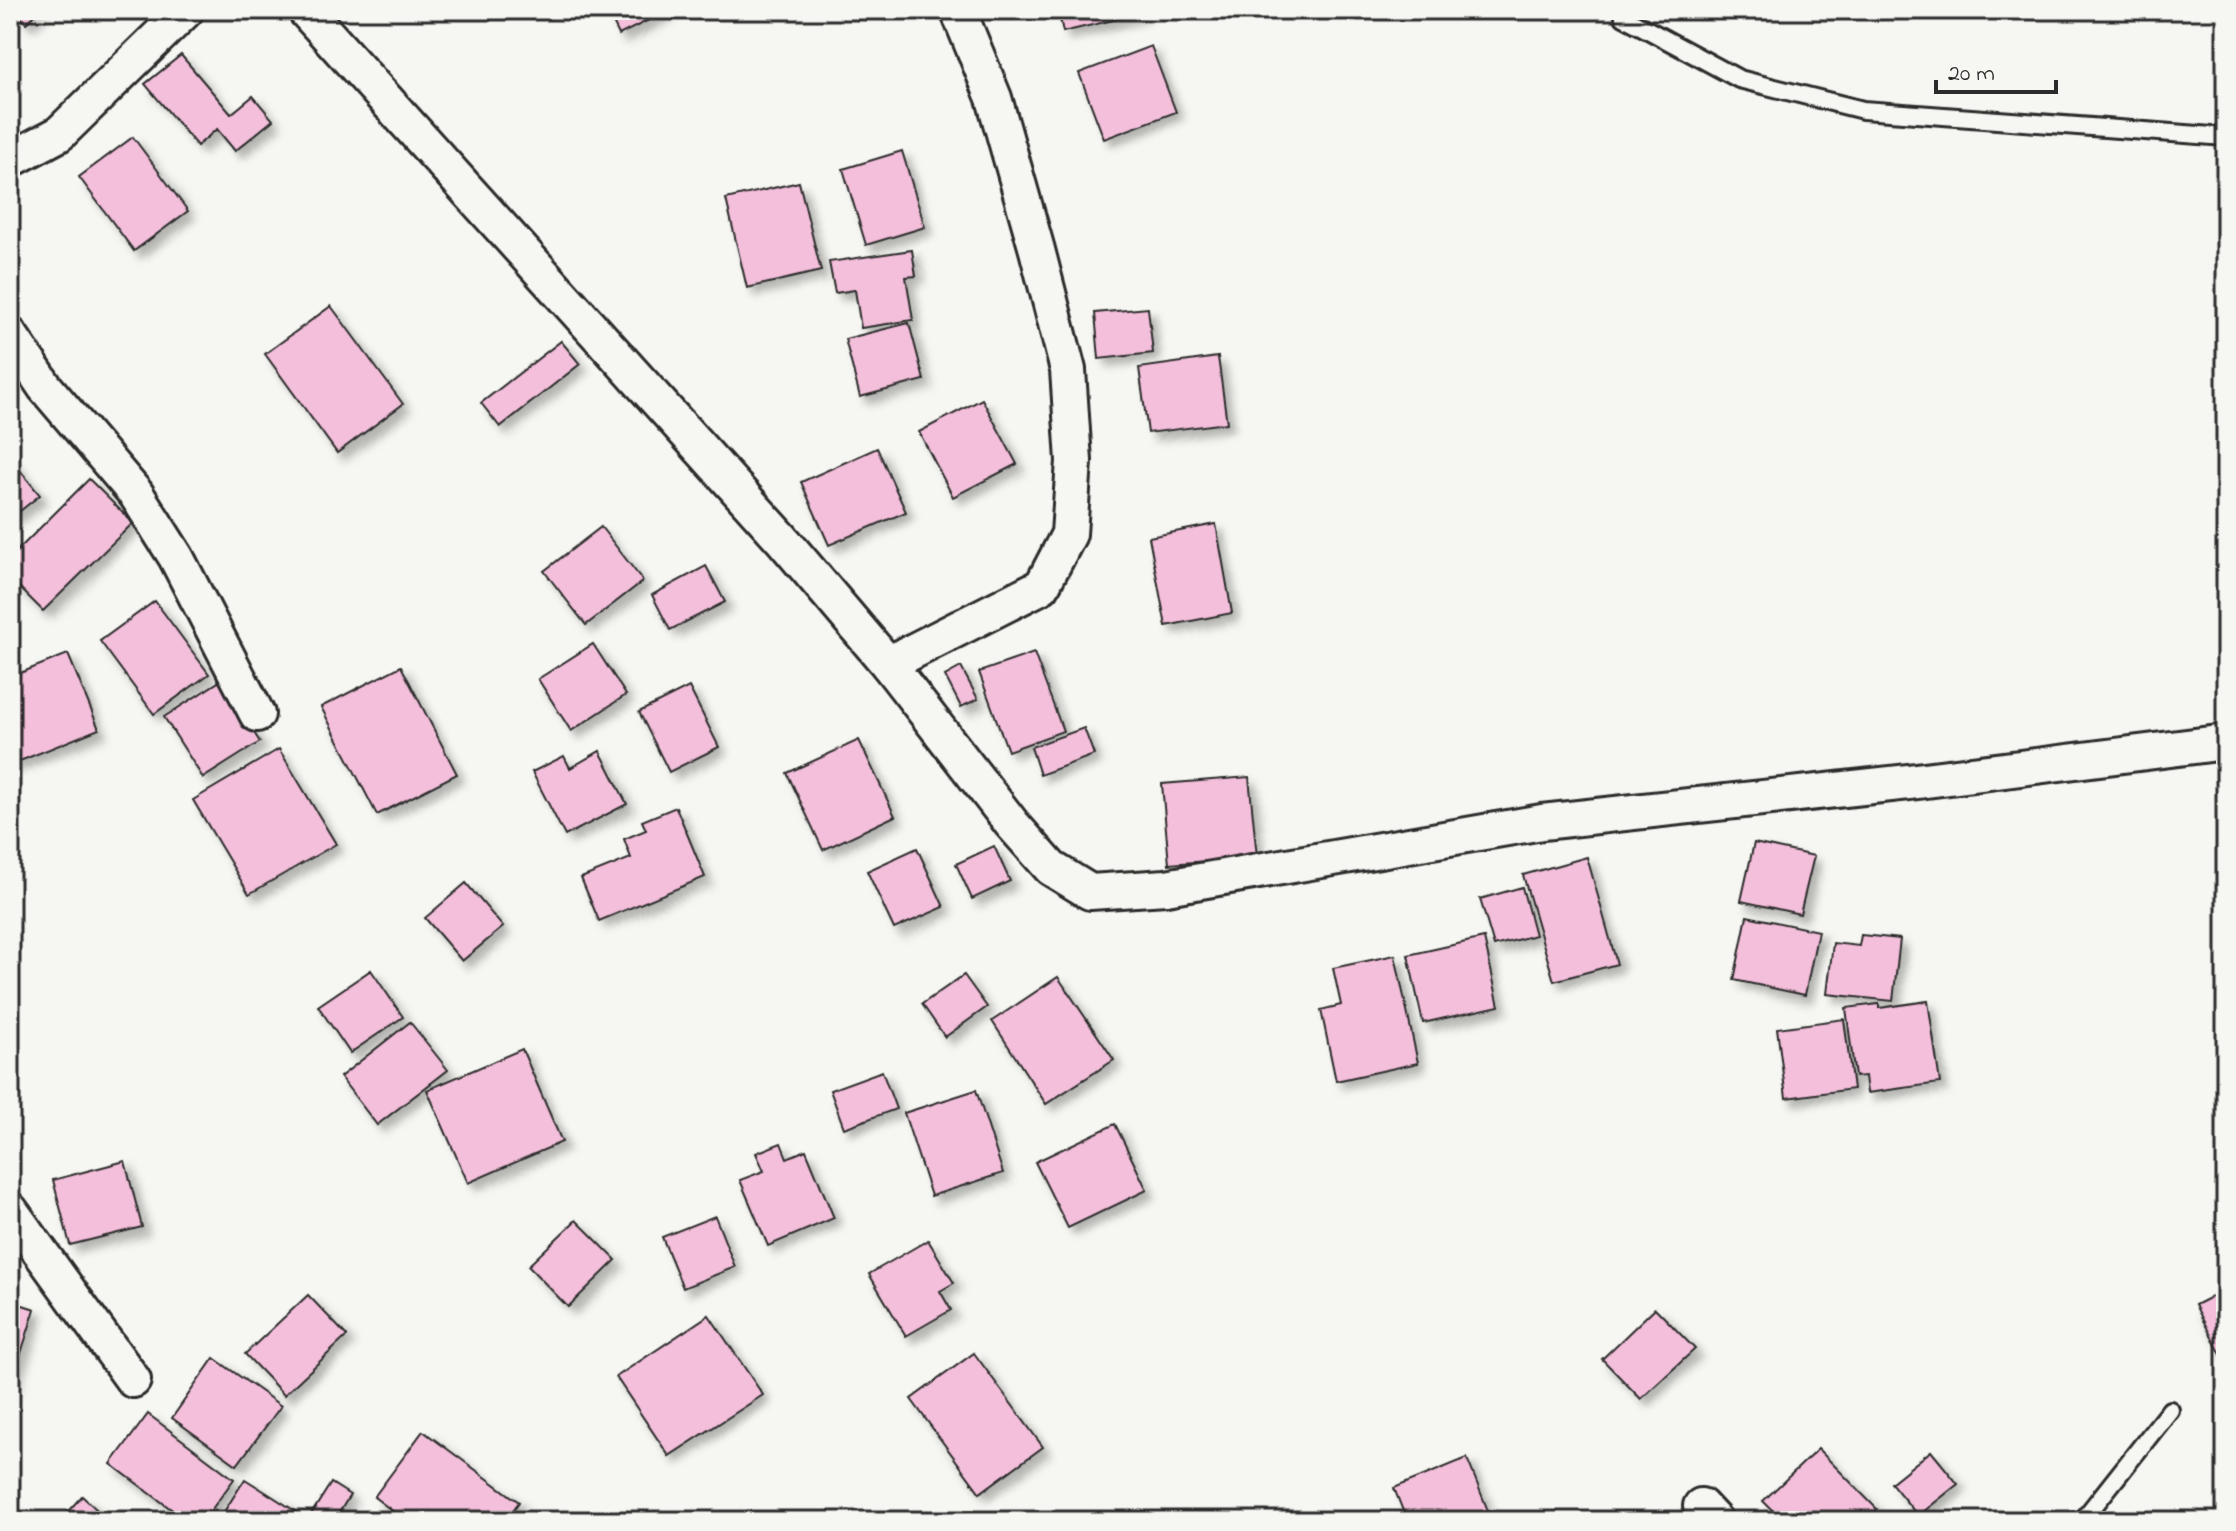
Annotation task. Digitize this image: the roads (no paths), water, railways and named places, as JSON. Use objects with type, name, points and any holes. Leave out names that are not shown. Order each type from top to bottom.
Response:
[{"type":"street","points":[[10,160],[59,134],[186,10]]},
{"type":"street","points":[[305,10],[782,539],[888,664],[1012,824],[1051,868],[1090,892],[1166,887],[1542,822],[1894,784],[2226,742]]},
{"type":"street","points":[[888,664],[1042,586],[1069,534],[1074,461],[1068,370],[994,98],[958,10]]},
{"type":"street","points":[[10,335],[45,387],[136,494],[176,557],[257,714]]},
{"type":"street","points":[[10,1210],[133,1380]]},
{"type":"lane","points":[[1624,17],[1739,79],[1863,110],[2226,137]]},
{"type":"lane","points":[[2082,1521],[2170,1410]]}]
